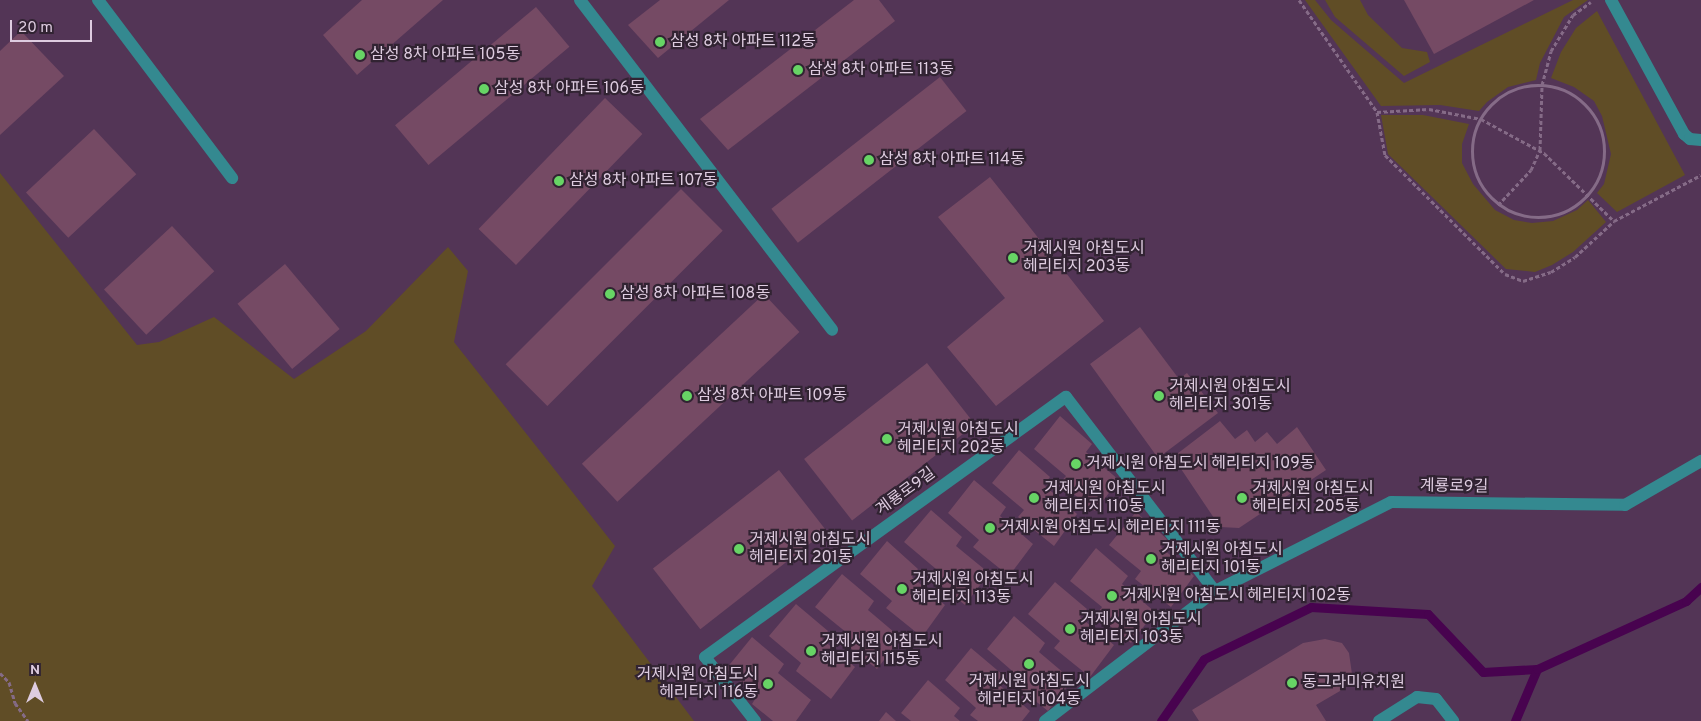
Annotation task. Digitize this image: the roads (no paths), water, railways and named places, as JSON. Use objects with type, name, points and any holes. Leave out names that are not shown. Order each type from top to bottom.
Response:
[{"type":"street","points":[[98,0],[232,178]]},
{"type":"street","points":[[580,0],[832,330]]},
{"type":"street","points":[[1611,0],[1684,134],[1690,140],[1701,140]]},
{"type":"street","name":"계룡로9길","points":[[755,721],[705,657],[1066,397],[1215,591]]},
{"type":"street","name":"계룡로9길","points":[[1045,721],[1215,591],[1391,502],[1625,506],[1701,461]]},
{"type":"street","points":[[1378,721],[1417,697],[1436,699],[1453,721]]},
{"type":"waterway","points":[[1515,721],[1537,669],[1686,601],[1701,587]]},
{"type":"waterway","points":[[1161,721],[1204,659],[1311,607],[1428,614],[1483,672],[1537,669]]},
{"type":"place","name":"삼성 8차 아파트 112동","points":[[660,42]]},
{"type":"place","name":"삼성 8차 아파트 105동","points":[[360,55]]},
{"type":"place","name":"삼성 8차 아파트 113동","points":[[798,70]]},
{"type":"place","name":"삼성 8차 아파트 106동","points":[[484,89]]},
{"type":"place","name":"삼성 8차 아파트 114동","points":[[869,160]]},
{"type":"place","name":"삼성 8차 아파트 107동","points":[[559,181]]},
{"type":"place","name":"거제시원 아침도시 헤리티지 203동","points":[[1013,258]]},
{"type":"place","name":"삼성 8차 아파트 108동","points":[[610,294]]},
{"type":"place","name":"삼성 8차 아파트 109동","points":[[687,396]]},
{"type":"place","name":"거제시원 아침도시 헤리티지 301동","points":[[1159,396]]},
{"type":"place","name":"거제시원 아침도시 헤리티지 202동","points":[[887,439]]},
{"type":"place","name":"거제시원 아침도시 헤리티지 109동","points":[[1076,464]]},
{"type":"place","name":"거제시원 아침도시 헤리티지 110동","points":[[1034,498]]},
{"type":"place","name":"거제시원 아침도시 헤리티지 205동","points":[[1242,498]]},
{"type":"place","name":"거제시원 아침도시 헤리티지 111동","points":[[990,528]]},
{"type":"place","name":"거제시원 아침도시 헤리티지 201동","points":[[739,549]]},
{"type":"place","name":"거제시원 아침도시 헤리티지 101동","points":[[1151,559]]},
{"type":"place","name":"거제시원 아침도시 헤리티지 113동","points":[[902,589]]},
{"type":"place","name":"거제시원 아침도시 헤리티지 102동","points":[[1112,596]]},
{"type":"place","name":"거제시원 아침도시 헤리티지 103동","points":[[1070,629]]},
{"type":"place","name":"거제시원 아침도시 헤리티지 115동","points":[[811,651]]},
{"type":"place","name":"거제시원 아침도시 헤리티지 104동","points":[[1029,664]]},
{"type":"place","name":"동그라미유치원","points":[[1292,683]]},
{"type":"place","name":"거제시원 아침도시 헤리티지 116동","points":[[768,684]]}]
